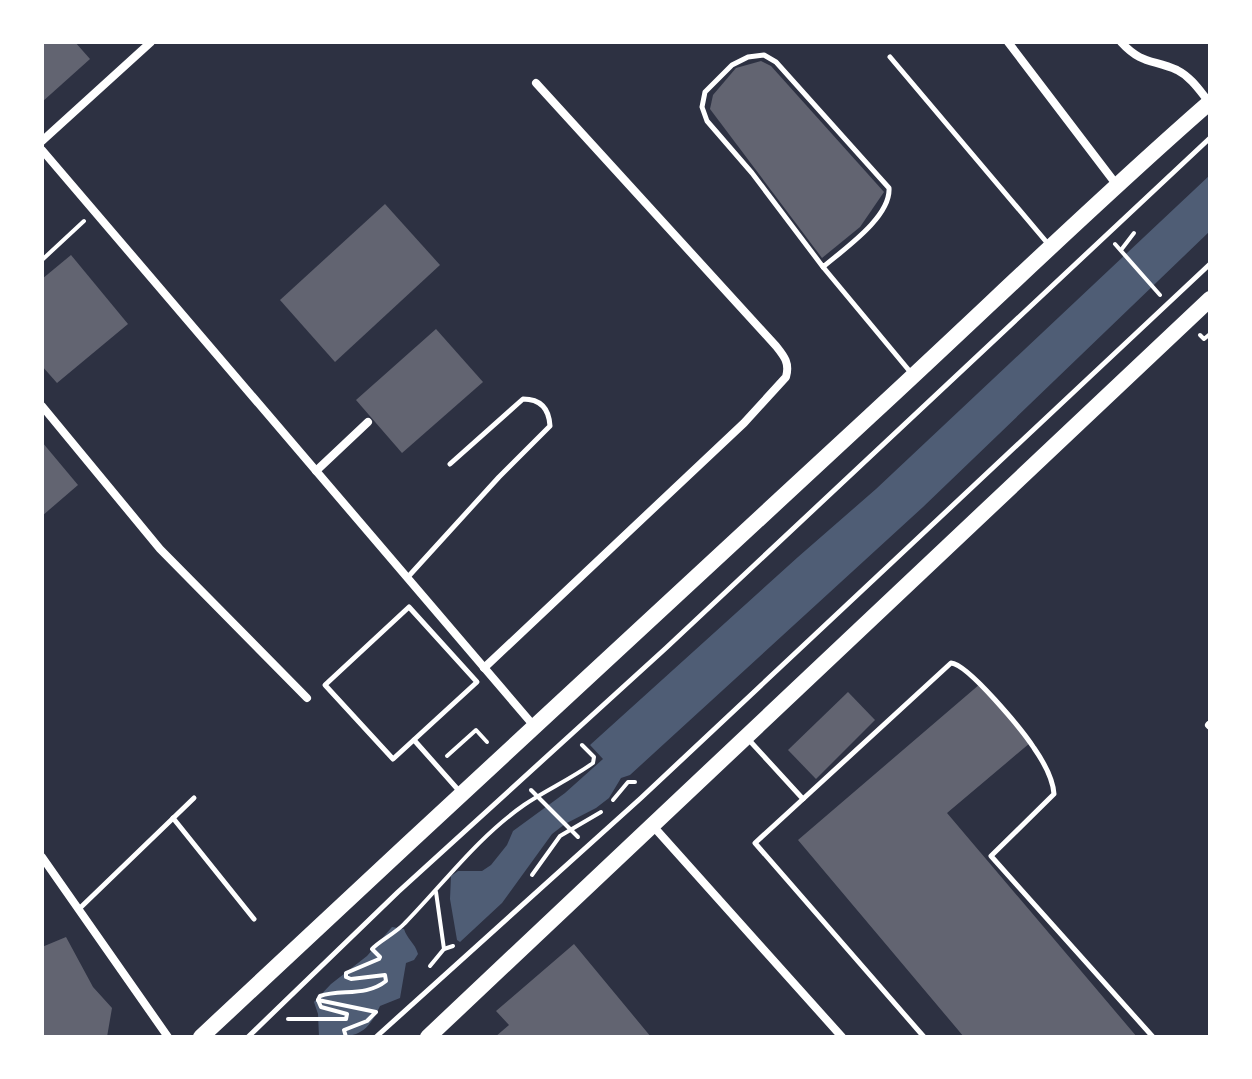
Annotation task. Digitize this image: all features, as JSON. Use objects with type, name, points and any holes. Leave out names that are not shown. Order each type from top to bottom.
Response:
[{"type":"main road","points":[[201,1037],[1116,184],[1210,102]]},
{"type":"main road","points":[[428,1037],[1210,299]]},
{"type":"street","points":[[42,141],[151,42]]},
{"type":"street","points":[[1008,42],[1116,184]]},
{"type":"street","points":[[1121,42],[1141,60],[1188,76],[1210,102]]},
{"type":"street","points":[[484,668],[744,423],[786,377],[788,369],[786,358],[776,346],[536,83]]},
{"type":"street","points":[[42,150],[534,726]]},
{"type":"street","points":[[42,406],[160,549],[307,698]]},
{"type":"street","points":[[316,471],[368,422]]},
{"type":"street","points":[[653,826],[842,1037]]},
{"type":"street","points":[[42,857],[168,1037]]},
{"type":"lane","points":[[823,267],[881,214],[888,200],[889,188],[776,62],[764,55],[748,57],[732,65],[705,92],[702,107],[707,121],[752,173],[823,267],[913,376]]},
{"type":"lane","points":[[890,57],[1050,246]]},
{"type":"lane","points":[[248,1037],[398,892],[666,648],[1210,138]]},
{"type":"lane","points":[[376,1037],[641,798],[1210,264]]},
{"type":"lane","points":[[407,578],[550,426],[550,415],[534,399],[523,399],[450,464]]},
{"type":"lane","points":[[409,607],[477,682],[414,740],[393,759],[325,685],[409,607]]},
{"type":"lane","points":[[924,1037],[755,843],[951,663],[958,664],[978,681],[1034,747],[1054,786],[1054,794],[991,856],[1153,1037]]},
{"type":"lane","points":[[746,737],[803,799]]},
{"type":"lane","points":[[414,740],[461,793]]},
{"type":"lane","points":[[78,909],[194,798]]},
{"type":"lane","points":[[173,818],[254,919]]},
{"type":"lane","points":[[912,1037],[918,1030]]},
{"type":"path","points":[[42,260],[94,211]]},
{"type":"path","points":[[1111,239],[1165,300]]},
{"type":"path","points":[[1194,329],[1204,339],[1210,334]]},
{"type":"path","points":[[453,767],[445,758],[476,730],[495,750]]},
{"type":"path","points":[[318,1000],[323,994],[363,992],[382,985],[387,978],[385,975],[351,979],[346,977],[346,973],[379,959],[373,947],[403,925],[436,892],[453,868],[524,805],[571,780],[593,763],[594,757],[580,744]]},
{"type":"path","points":[[523,781],[586,845]]},
{"type":"path","points":[[551,848],[556,854]]},
{"type":"path","points":[[436,892],[444,949]]},
{"type":"path","points":[[287,1019],[346,1019],[347,1014],[321,1007],[318,1000]]},
{"type":"path","points":[[318,1000],[376,1012],[367,1021],[344,1030],[346,1037]]},
{"type":"water","points":[[1210,175],[1210,231],[923,507],[630,775],[621,778],[609,798],[552,834],[502,903],[460,942],[457,940],[450,899],[451,876],[458,871],[482,871],[491,865],[507,845],[513,831],[565,793],[603,759],[590,745],[876,489]]},
{"type":"water","points":[[392,927],[404,929],[418,954],[406,963],[400,998],[380,1006],[369,1025],[356,1034],[319,1037],[314,1002],[331,984],[367,956]]},
{"type":"building","points":[[42,42],[75,42],[90,59],[42,102]]},
{"type":"building","points":[[761,61],[771,66],[884,192],[860,227],[822,258],[710,109],[713,95],[736,68]]},
{"type":"building","points":[[385,204],[440,265],[335,362],[280,300]]},
{"type":"building","points":[[71,255],[128,324],[57,383],[42,366],[42,279]]},
{"type":"building","points":[[436,329],[483,382],[402,453],[356,400]]},
{"type":"building","points":[[42,442],[78,485],[42,516]]},
{"type":"building","points":[[980,684],[1030,743],[947,813],[1137,1037],[964,1037],[798,840]]},
{"type":"building","points":[[848,692],[875,720],[816,779],[788,750]]},
{"type":"building","points":[[66,937],[93,987],[112,1008],[107,1037],[42,1037],[42,947]]},
{"type":"building","points":[[574,944],[651,1037],[495,1037],[509,1025],[496,1011]]}]
